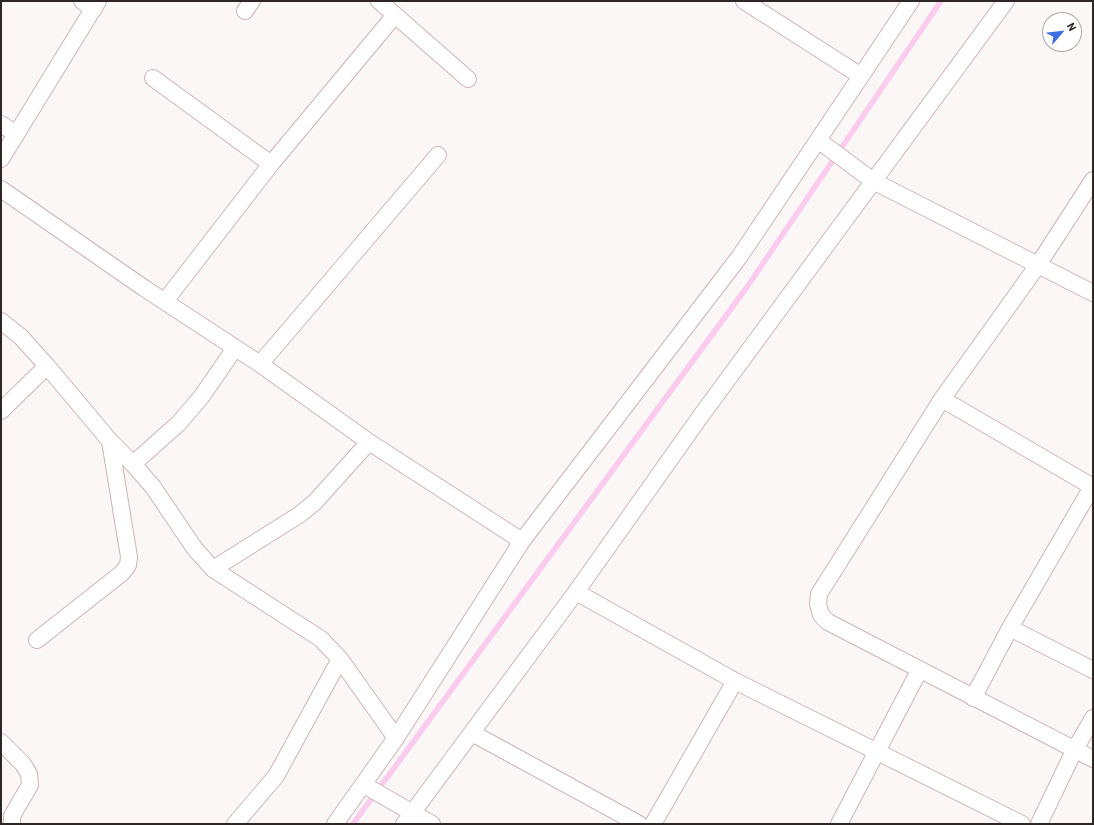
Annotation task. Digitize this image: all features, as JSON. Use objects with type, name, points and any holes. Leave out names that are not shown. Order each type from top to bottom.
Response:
[{"type":"street","points":[[379,1],[468,79]]},
{"type":"street","points":[[744,1],[861,76]]},
{"type":"street","points":[[334,824],[368,788],[396,738],[522,541],[824,144],[861,76],[911,1]]},
{"type":"street","points":[[408,819],[576,592],[700,417],[1006,1]]},
{"type":"street","points":[[1,159],[91,4]]},
{"type":"street","points":[[165,301],[271,164],[395,15]]},
{"type":"street","points":[[154,78],[271,164]]},
{"type":"street","points":[[1,124],[16,134]]},
{"type":"street","points":[[824,144],[873,181],[1093,293]]},
{"type":"street","points":[[260,364],[438,155]]},
{"type":"street","points":[[1093,180],[1038,265],[942,399],[819,594],[818,604],[822,615],[828,622],[919,671],[1093,759]]},
{"type":"street","points":[[1,189],[234,348],[260,364],[369,442],[522,541]]},
{"type":"street","points":[[1,321],[21,337],[110,442],[133,464],[153,487],[195,549],[213,570],[321,639],[340,659],[396,738]]},
{"type":"street","points":[[133,464],[179,423],[202,396],[234,348]]},
{"type":"street","points":[[1,411],[47,366]]},
{"type":"street","points":[[942,399],[1093,486],[1010,628],[973,698]]},
{"type":"street","points":[[37,640],[122,573],[128,565],[129,557],[110,442]]},
{"type":"street","points":[[213,570],[299,515],[315,502],[369,442]]},
{"type":"street","points":[[576,592],[735,681],[1022,824]]},
{"type":"street","points":[[1010,628],[1093,670]]},
{"type":"street","points":[[236,824],[276,776],[340,659]]},
{"type":"street","points":[[839,824],[919,671]]},
{"type":"street","points":[[653,824],[735,681]]},
{"type":"street","points":[[1039,824],[1074,750],[1093,718]]},
{"type":"street","points":[[472,733],[639,824]]},
{"type":"street","points":[[1,742],[23,764],[29,774],[30,785],[12,816],[12,824]]},
{"type":"street","points":[[368,788],[394,803],[408,819],[432,824]]},
{"type":"waterway","points":[[353,824],[747,287],[941,1]]}]
